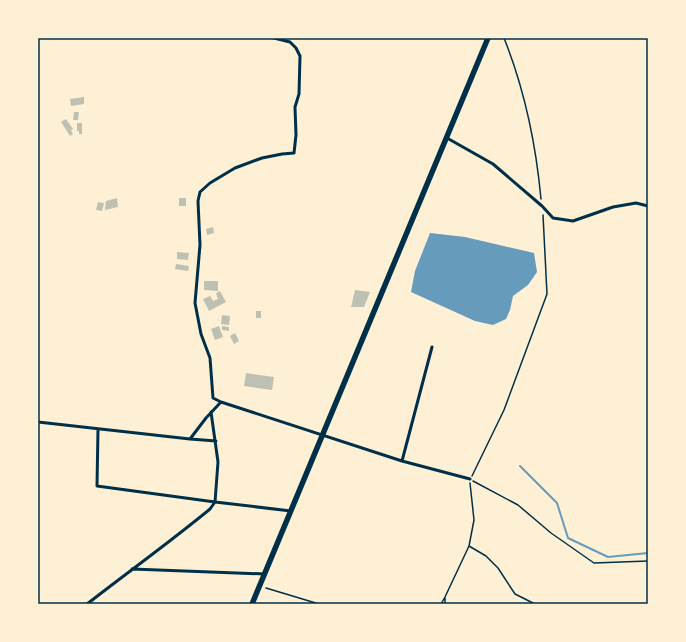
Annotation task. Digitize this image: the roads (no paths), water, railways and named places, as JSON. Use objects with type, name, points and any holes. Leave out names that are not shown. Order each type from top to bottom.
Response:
[{"type":"highway","points":[[252,604],[261,586],[488,38]]},
{"type":"street","points":[[274,38],[290,42],[296,48],[300,56],[298,94],[295,107],[296,135],[294,153],[262,158],[235,168],[210,183],[200,192],[198,201],[200,245],[195,303],[201,334],[210,358],[213,398],[402,461],[470,480]]},
{"type":"street","points":[[447,138],[493,164],[542,206],[553,218],[573,221],[612,207],[636,203],[648,206]]},
{"type":"street","points":[[402,461],[432,347]]},
{"type":"street","points":[[190,439],[222,402]]},
{"type":"street","points":[[87,604],[210,510],[215,502],[218,462],[212,412]]},
{"type":"street","points":[[38,422],[216,441]]},
{"type":"street","points":[[98,429],[97,486],[292,511]]},
{"type":"street","points":[[132,569],[265,574]]},
{"type":"water","points":[[430,233],[465,237],[534,253],[537,272],[528,285],[513,296],[510,310],[506,319],[493,325],[475,321],[411,292],[415,271]]},
{"type":"waterway","points":[[520,466],[557,503],[568,538],[608,557],[648,553]]}]
